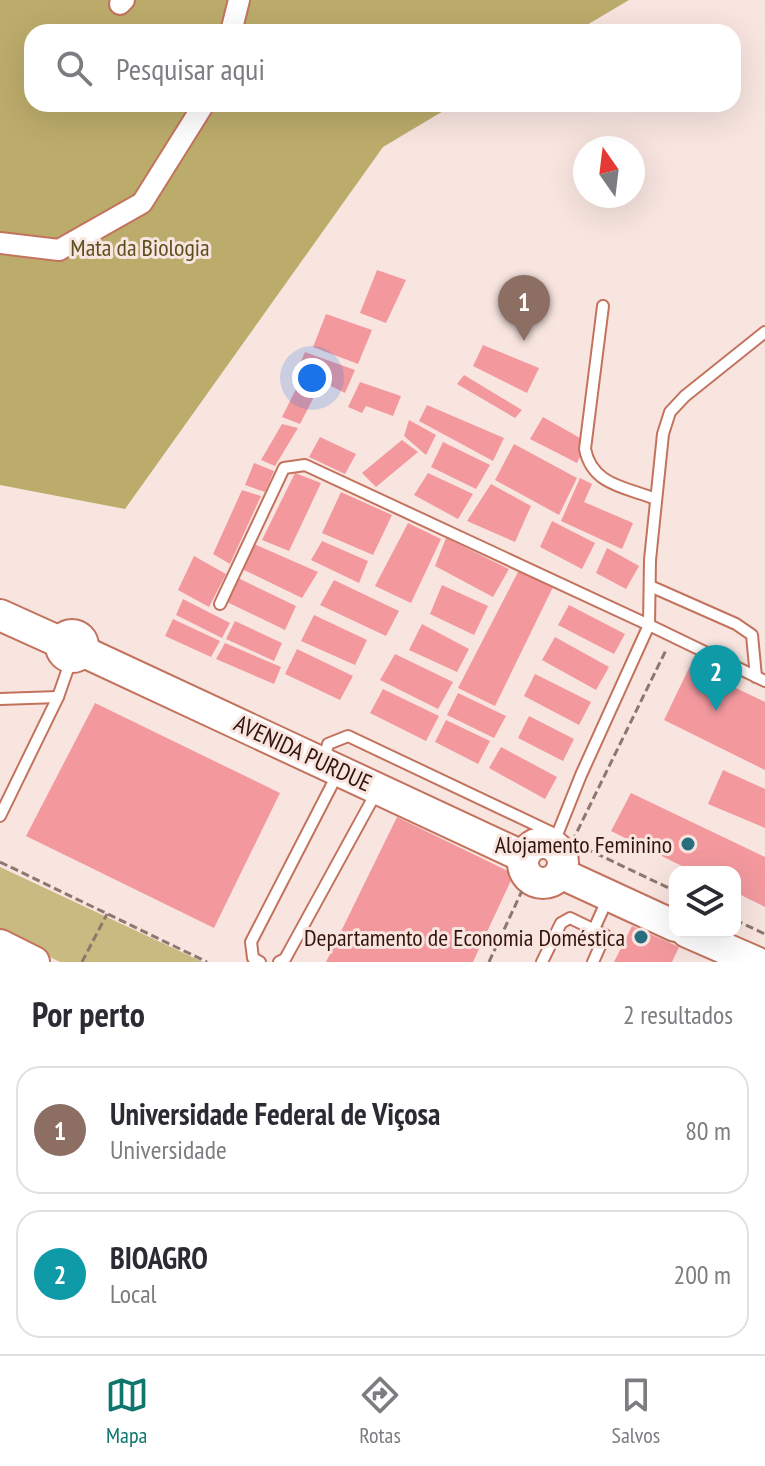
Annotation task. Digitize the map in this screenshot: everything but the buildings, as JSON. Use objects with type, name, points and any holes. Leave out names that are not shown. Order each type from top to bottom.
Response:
[{"type":"street","points":[[233,24],[239,0]]},
{"type":"street","points":[[0,243],[59,250],[142,203],[199,112]]},
{"type":"street","name":"AVENIDA PURDUE","points":[[0,615],[378,788],[526,866]]},
{"type":"street","points":[[526,866],[534,880],[546,883],[561,849],[609,897],[669,923]]},
{"type":"street","points":[[701,938],[756,962]]},
{"type":"street","points":[[0,945],[34,962]]},
{"type":"lane","points":[[603,306],[585,449],[588,461],[592,471],[601,478],[656,499]]},
{"type":"lane","points":[[260,962],[253,958],[251,942],[331,766],[328,744],[348,736],[561,849],[581,775],[649,625],[656,499],[663,434],[670,412],[685,396],[765,332]]},
{"type":"lane","points":[[220,604],[284,468],[305,465],[761,679]]},
{"type":"lane","points":[[650,586],[736,624],[752,635],[761,679]]},
{"type":"lane","points":[[0,816],[58,697],[72,650]]},
{"type":"lane","points":[[0,699],[58,697]]},
{"type":"lane","points":[[279,962],[285,959],[378,788]]},
{"type":"lane","points":[[594,929],[609,897]]},
{"type":"lane","points":[[542,962],[561,923],[570,918],[605,935],[593,962]]},
{"type":"path","points":[[669,889],[561,849],[673,637]]},
{"type":"path","points":[[0,862],[207,962]]},
{"type":"path","points":[[489,962],[526,866]]},
{"type":"path","points":[[82,962],[107,914]]},
{"type":"path","points":[[741,923],[765,934]]},
{"type":"shaded area","points":[[0,867],[203,962],[60,962],[0,932]]},
{"type":"green space","name":"Mata da Biologia","points":[[0,0],[629,0],[588,24],[24,24],[24,112],[442,112],[383,147],[125,509],[0,485]]},
{"type":"place","name":"Universidade Federal de Viçosa","points":[[524,341]]},
{"type":"place","name":"BIOAGRO","points":[[716,711]]},
{"type":"place","name":"Alojamento Feminino","points":[[688,844]]},
{"type":"place","name":"Departamento de Economia Doméstica","points":[[641,937]]}]
